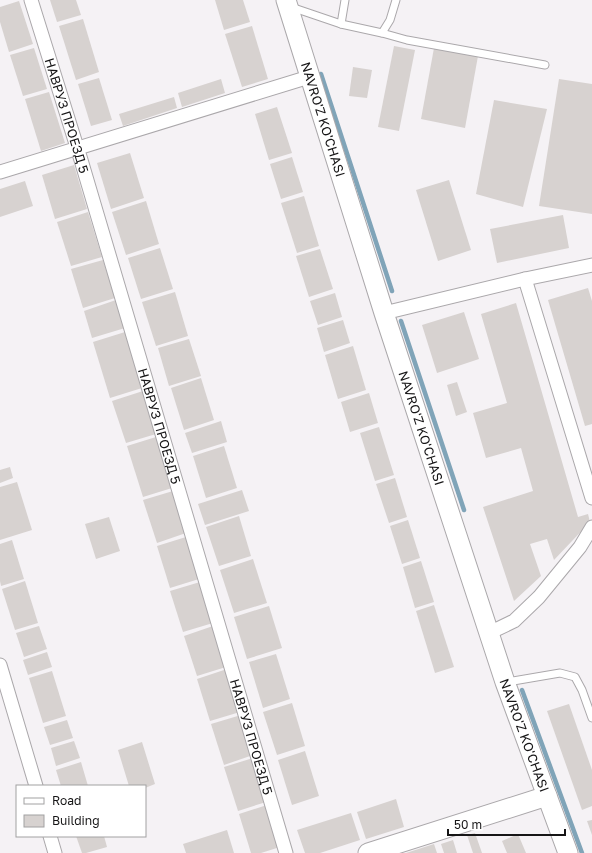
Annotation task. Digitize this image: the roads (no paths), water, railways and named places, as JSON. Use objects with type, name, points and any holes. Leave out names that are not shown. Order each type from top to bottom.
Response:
[{"type":"street","name":"НАВРУЗ ПРОЕЗД 5","points":[[31,0],[77,148],[286,853]]},
{"type":"street","name":"NAVRO'Z KO'CHASI","points":[[287,3],[384,313],[505,682],[568,853]]},
{"type":"street","points":[[0,172],[310,77]]},
{"type":"street","points":[[384,313],[525,279],[592,265]]},
{"type":"street","points":[[525,279],[592,498]]},
{"type":"street","points":[[489,633],[514,621],[538,598],[580,547],[592,526]]},
{"type":"street","points":[[0,665],[36,785]]},
{"type":"street","points":[[368,853],[547,796]]},
{"type":"street","points":[[50,837],[56,853]]},
{"type":"lane","points":[[341,24],[345,0]]},
{"type":"lane","points":[[382,33],[390,20],[396,0]]},
{"type":"lane","points":[[287,3],[341,24],[407,40],[545,65]]},
{"type":"lane","points":[[505,682],[560,673],[575,677],[582,690],[592,718]]},
{"type":"waterway","points":[[321,74],[392,291]]},
{"type":"waterway","points":[[401,321],[464,510]]},
{"type":"waterway","points":[[522,690],[582,853]]}]
